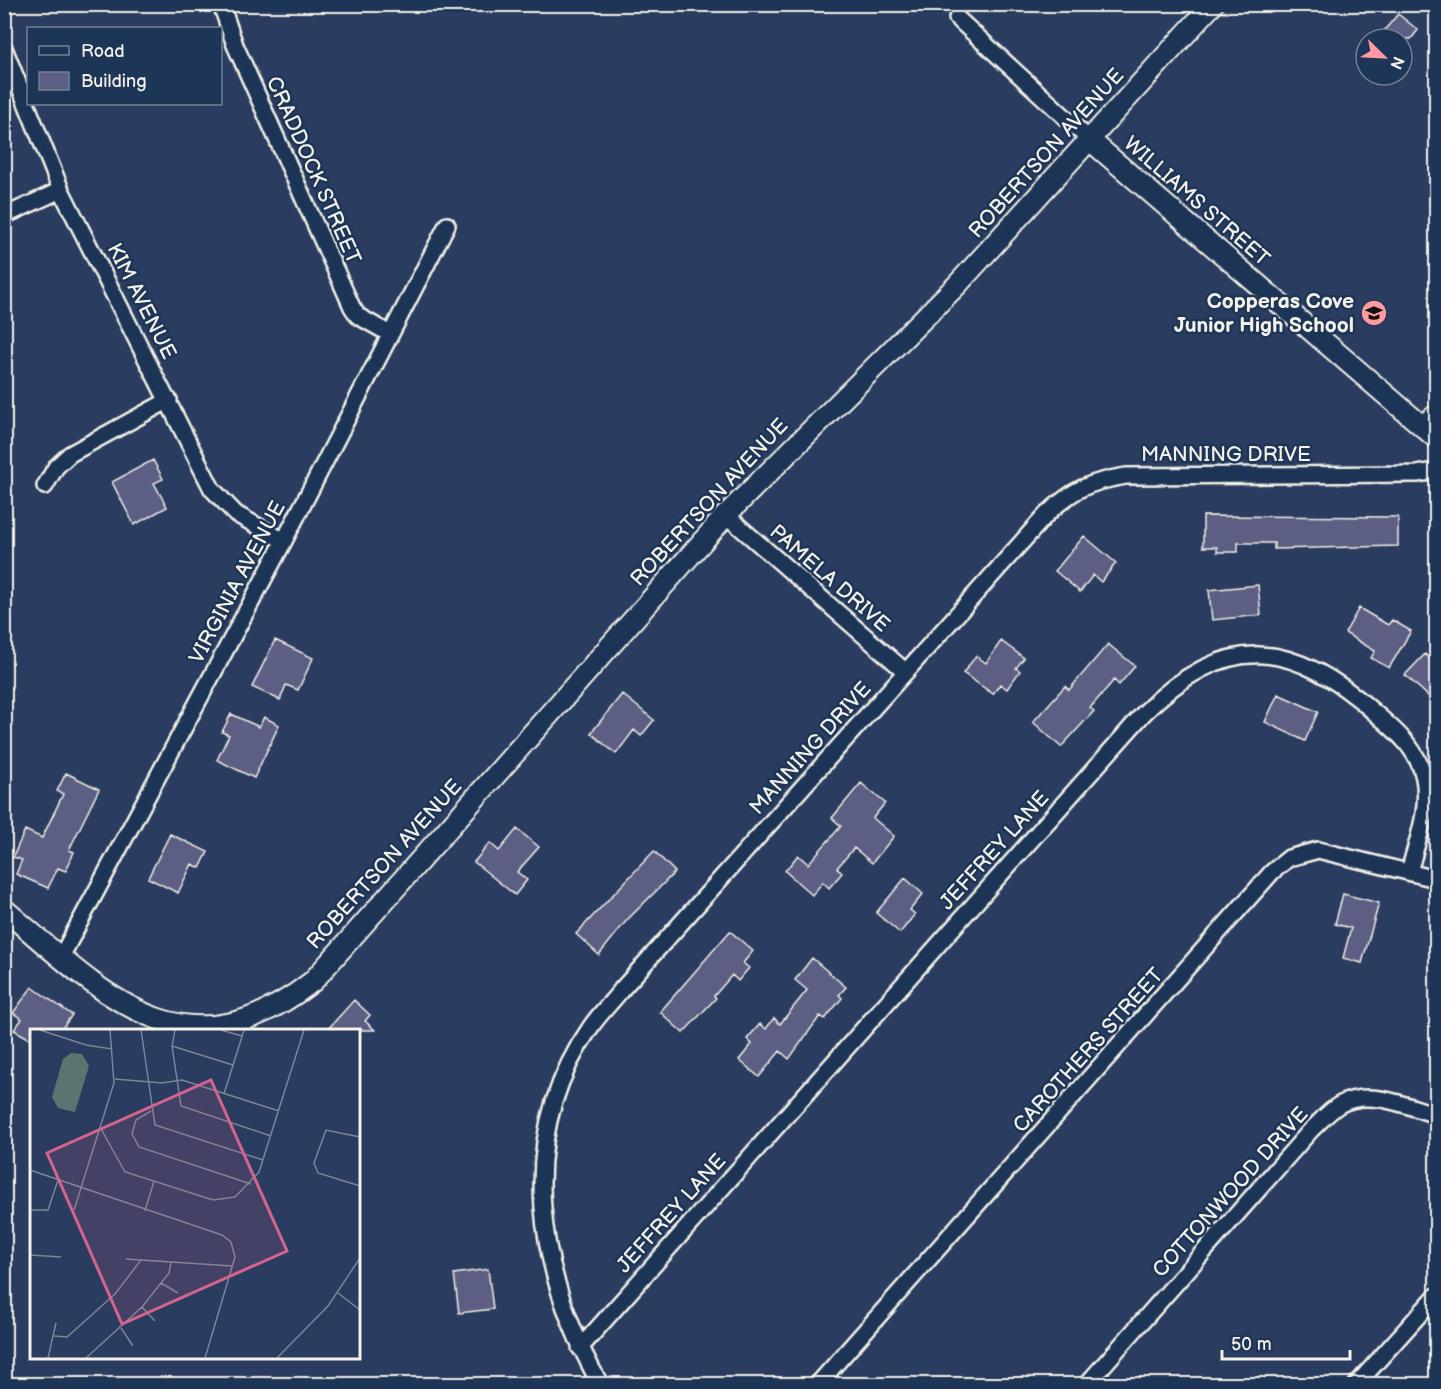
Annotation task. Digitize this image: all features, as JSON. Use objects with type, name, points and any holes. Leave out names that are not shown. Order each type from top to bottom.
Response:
[{"type":"street","name":"CRADDOCK STREET","points":[[221,4],[235,45],[352,307],[358,316],[390,334]]},
{"type":"street","name":"ROBERTSON AVENUE","points":[[4,909],[115,1000],[145,1016],[194,1027],[237,1023],[266,1013],[288,1000],[313,981],[726,515],[957,285],[1091,141],[1213,4]]},
{"type":"street","points":[[957,18],[1091,141]]},
{"type":"street","name":"KIM AVENUE","points":[[4,48],[61,190],[169,400],[204,474],[221,501],[236,514],[284,541]]},
{"type":"street","name":"WILLIAMS STREET","points":[[1091,141],[1437,438]]},
{"type":"street","points":[[4,216],[61,190]]},
{"type":"street","name":"VIRGINIA AVENUE","points":[[61,957],[284,541],[447,225]]},
{"type":"street","points":[[45,486],[56,467],[70,454],[169,400]]},
{"type":"street","name":"MANNING DRIVE","points":[[600,1384],[580,1348],[542,1223],[541,1190],[545,1134],[574,1057],[590,1028],[622,989],[1046,515],[1077,489],[1093,482],[1126,476],[1417,474],[1437,471]]},
{"type":"street","name":"PAMELA DRIVE","points":[[726,515],[906,672]]},
{"type":"street","name":"JEFFREY LANE","points":[[580,1348],[1144,712],[1170,687],[1193,671],[1228,659],[1255,654],[1279,656],[1329,675],[1400,735],[1414,752],[1423,775],[1426,795],[1424,819],[1409,872]]},
{"type":"street","name":"CAROTHERS STREET","points":[[818,1384],[1272,872],[1289,858],[1318,850],[1437,879]]},
{"type":"street","name":"COTTONWOOD DRIVE","points":[[1087,1384],[1311,1131],[1338,1105],[1366,1098],[1437,1115]]},
{"type":"street","points":[[1357,1384],[1437,1296]]},
{"type":"lane","points":[[1417,422],[1437,408]]},
{"type":"building","points":[[1398,14],[1418,30],[1414,35],[1414,27],[1387,27]]},
{"type":"building","points":[[153,460],[163,479],[154,483],[167,507],[134,525],[112,482]]},
{"type":"building","points":[[1203,516],[1398,517],[1398,546],[1274,549],[1274,543],[1238,543],[1238,552],[1217,552],[1217,547],[1203,547]]},
{"type":"building","points":[[1084,536],[1116,563],[1101,582],[1093,575],[1080,592],[1055,571]]},
{"type":"building","points":[[1258,585],[1261,615],[1212,620],[1209,590]]},
{"type":"building","points":[[1359,608],[1388,625],[1392,620],[1411,631],[1389,668],[1371,658],[1375,651],[1345,633]]},
{"type":"building","points":[[275,640],[313,658],[298,690],[286,685],[280,700],[252,687]]},
{"type":"building","points":[[1001,641],[1024,658],[1016,668],[1020,671],[1007,689],[1000,684],[993,694],[963,673],[976,656],[986,663]]},
{"type":"building","points":[[1108,644],[1135,666],[1119,685],[1114,680],[1090,708],[1094,711],[1061,747],[1033,722],[1065,686],[1069,690]]},
{"type":"building","points":[[1425,654],[1437,665],[1437,704],[1405,675]]},
{"type":"building","points":[[622,694],[654,720],[641,736],[634,730],[616,754],[591,733]]},
{"type":"building","points":[[1278,694],[1318,712],[1305,741],[1265,722]]},
{"type":"building","points":[[231,714],[259,727],[264,717],[279,725],[254,778],[217,760],[229,735],[222,732]]},
{"type":"building","points":[[66,773],[99,789],[69,850],[74,852],[66,871],[58,868],[48,888],[16,874],[22,860],[13,857],[25,830],[42,838],[63,794],[57,791]]},
{"type":"building","points":[[861,783],[885,803],[873,818],[894,836],[872,863],[854,848],[837,868],[842,873],[829,888],[823,882],[812,895],[785,871],[798,855],[808,864],[841,826],[832,818]]},
{"type":"building","points":[[517,829],[539,847],[517,872],[527,880],[515,895],[474,862],[490,843],[499,851]]},
{"type":"building","points":[[170,834],[208,852],[200,868],[192,864],[178,893],[148,878]]},
{"type":"building","points":[[654,851],[675,872],[627,920],[599,955],[576,934]]},
{"type":"building","points":[[905,878],[923,894],[910,910],[915,914],[900,933],[876,913]]},
{"type":"building","points":[[1343,894],[1379,903],[1362,963],[1343,958],[1351,928],[1335,924]]},
{"type":"building","points":[[730,931],[753,951],[743,963],[749,968],[738,981],[732,975],[714,996],[716,998],[683,1033],[660,1012]]},
{"type":"building","points":[[812,958],[846,987],[839,995],[842,998],[825,1019],[820,1016],[789,1059],[780,1051],[759,1077],[739,1060],[752,1044],[747,1039],[760,1024],[766,1029],[774,1018],[780,1024],[807,990],[795,980]]},
{"type":"building","points":[[32,987],[72,1015],[62,1029],[30,1029],[30,1039],[14,1030],[22,1019],[13,1013]]},
{"type":"building","points":[[354,1000],[370,1015],[365,1021],[375,1030],[360,1029],[328,1029]]},
{"type":"building","points":[[488,1269],[493,1309],[459,1313],[454,1274]]},
{"type":"place","name":"Copperas Cove Junior High School","points":[[1374,313]]}]
